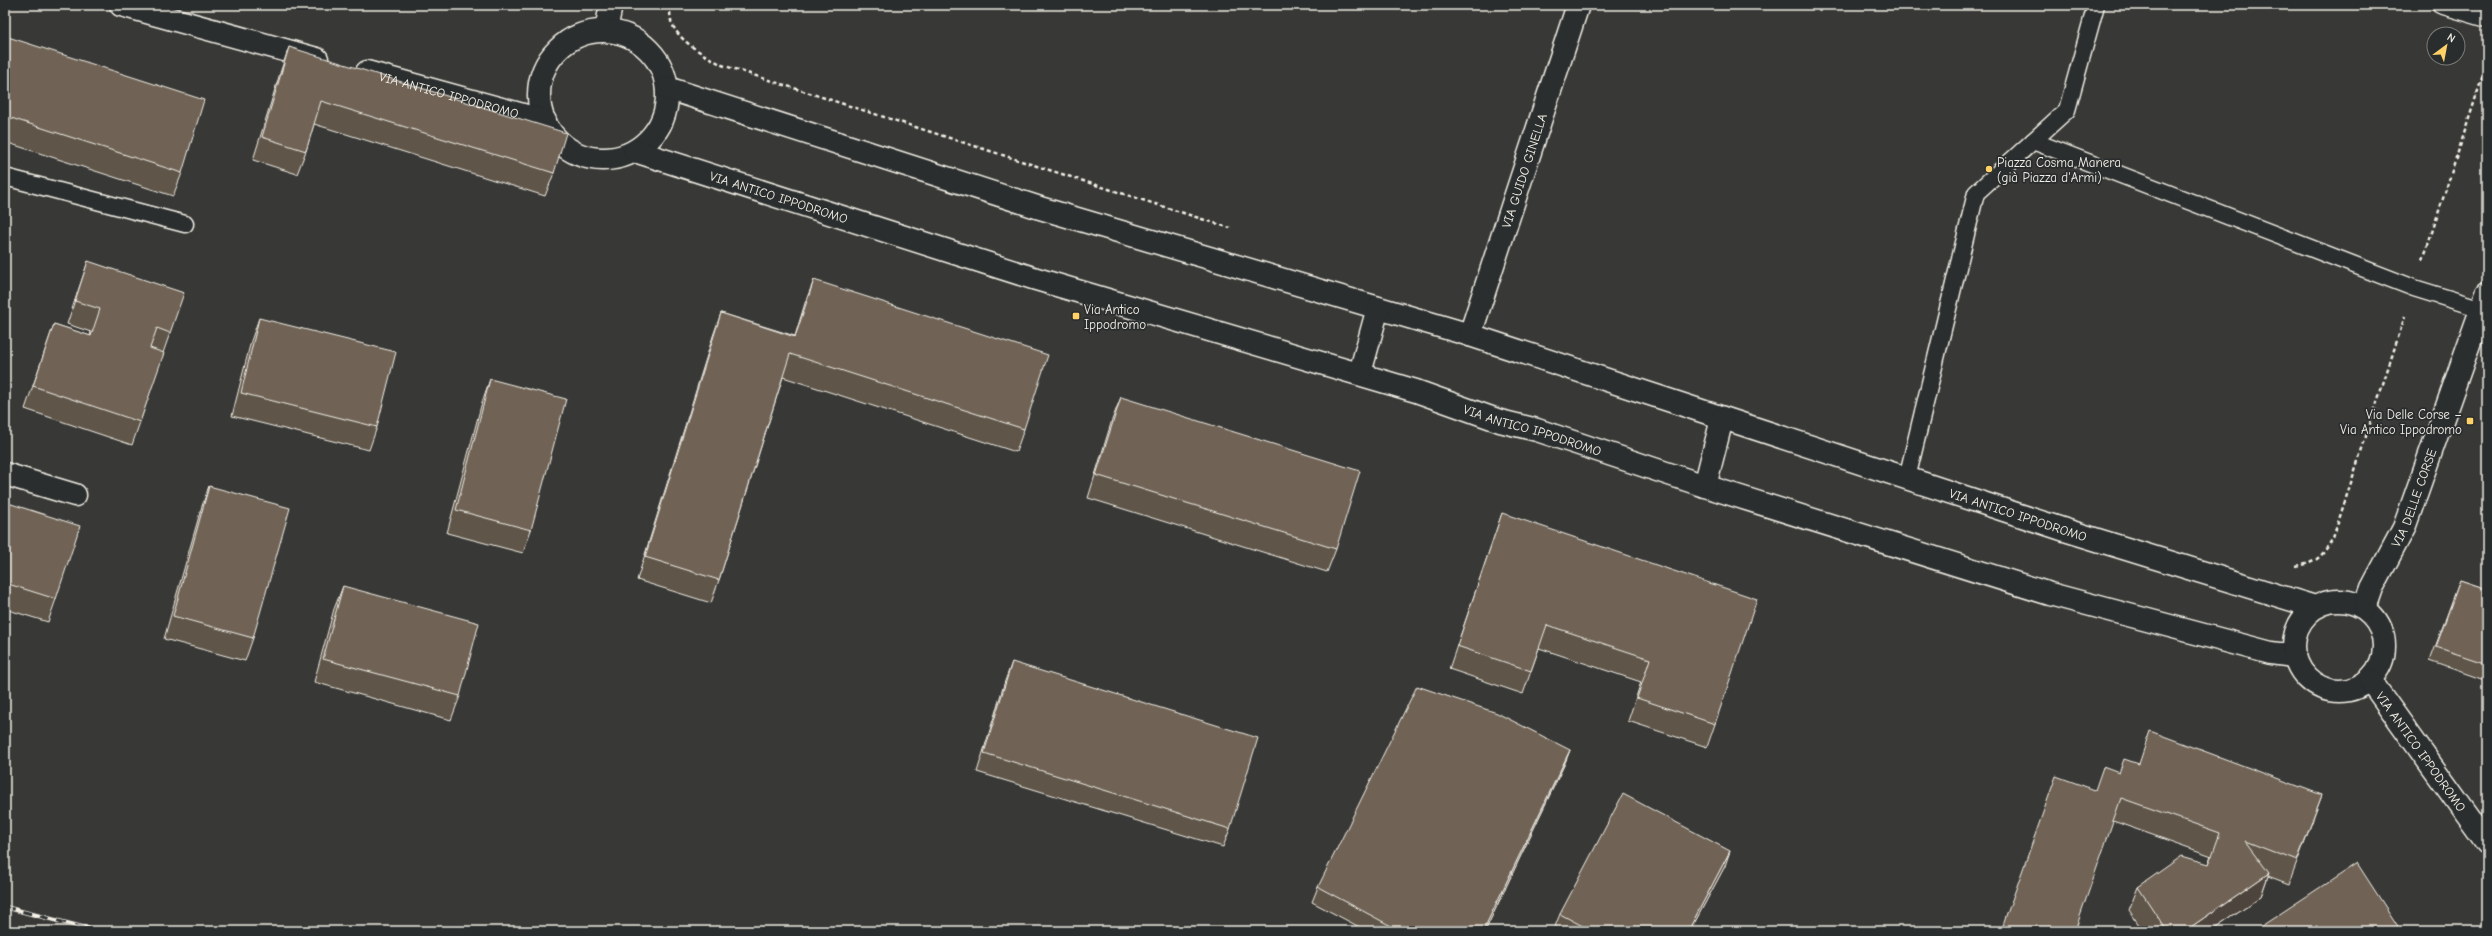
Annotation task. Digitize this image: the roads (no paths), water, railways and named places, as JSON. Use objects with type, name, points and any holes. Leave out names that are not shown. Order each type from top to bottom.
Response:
[{"type":"street","name":"VIA ANTICO IPPODROMO","points":[[121,5],[545,120]]},
{"type":"street","points":[[606,30],[611,5]]},
{"type":"street","name":"VIA GUIDO GINELLA","points":[[1470,335],[1578,5]]},
{"type":"street","points":[[606,30],[624,34],[641,42],[654,55],[663,70],[668,88],[667,107],[660,124],[649,140],[635,151],[615,158],[594,158],[574,152],[556,139],[545,120],[540,103],[540,84],[546,66],[556,51],[570,39],[588,32],[606,30]]},
{"type":"street","name":"VIA ANTICO IPPODROMO","points":[[668,88],[1040,208],[1470,335],[1722,419],[2065,530],[2315,607]]},
{"type":"street","name":"VIA ANTICO IPPODROMO","points":[[635,151],[1033,278],[1360,373],[1500,421],[1537,430],[1706,486],[2050,594],[2271,653],[2294,656]]},
{"type":"street","name":"VIA DELLE CORSE","points":[[2365,608],[2372,588],[2404,528],[2465,355],[2485,307]]},
{"type":"street","points":[[1360,373],[1378,308]]},
{"type":"street","points":[[1706,486],[1722,419]]},
{"type":"street","points":[[5,474],[75,495]]},
{"type":"street","points":[[2340,600],[2365,608],[2374,617],[2381,629],[2384,642],[2384,656],[2378,669],[2370,680],[2357,688],[2341,692],[2325,690],[2311,682],[2300,671],[2294,656],[2293,642],[2296,628],[2304,616],[2315,607],[2340,600]]},
{"type":"street","name":"VIA ANTICO IPPODROMO","points":[[2370,680],[2487,844]]},
{"type":"lane","points":[[1907,478],[1976,193],[2067,110],[2096,5]]},
{"type":"lane","points":[[2440,5],[2487,19]]},
{"type":"lane","points":[[2033,141],[2414,288],[2485,307]]},
{"type":"lane","points":[[5,177],[185,224]]},
{"type":"railway","points":[[5,907],[97,931]]},
{"type":"railway","points":[[5,930],[9,931]]},
{"type":"place","name":"Piazza Cosma Manera (già Piazza d'Armi)","points":[[1989,169]]},
{"type":"place","name":"Via Antico Ippodromo","points":[[1076,316]]},
{"type":"place","name":"Via Delle Corse – Via Antico Ippodromo","points":[[2470,421]]}]
